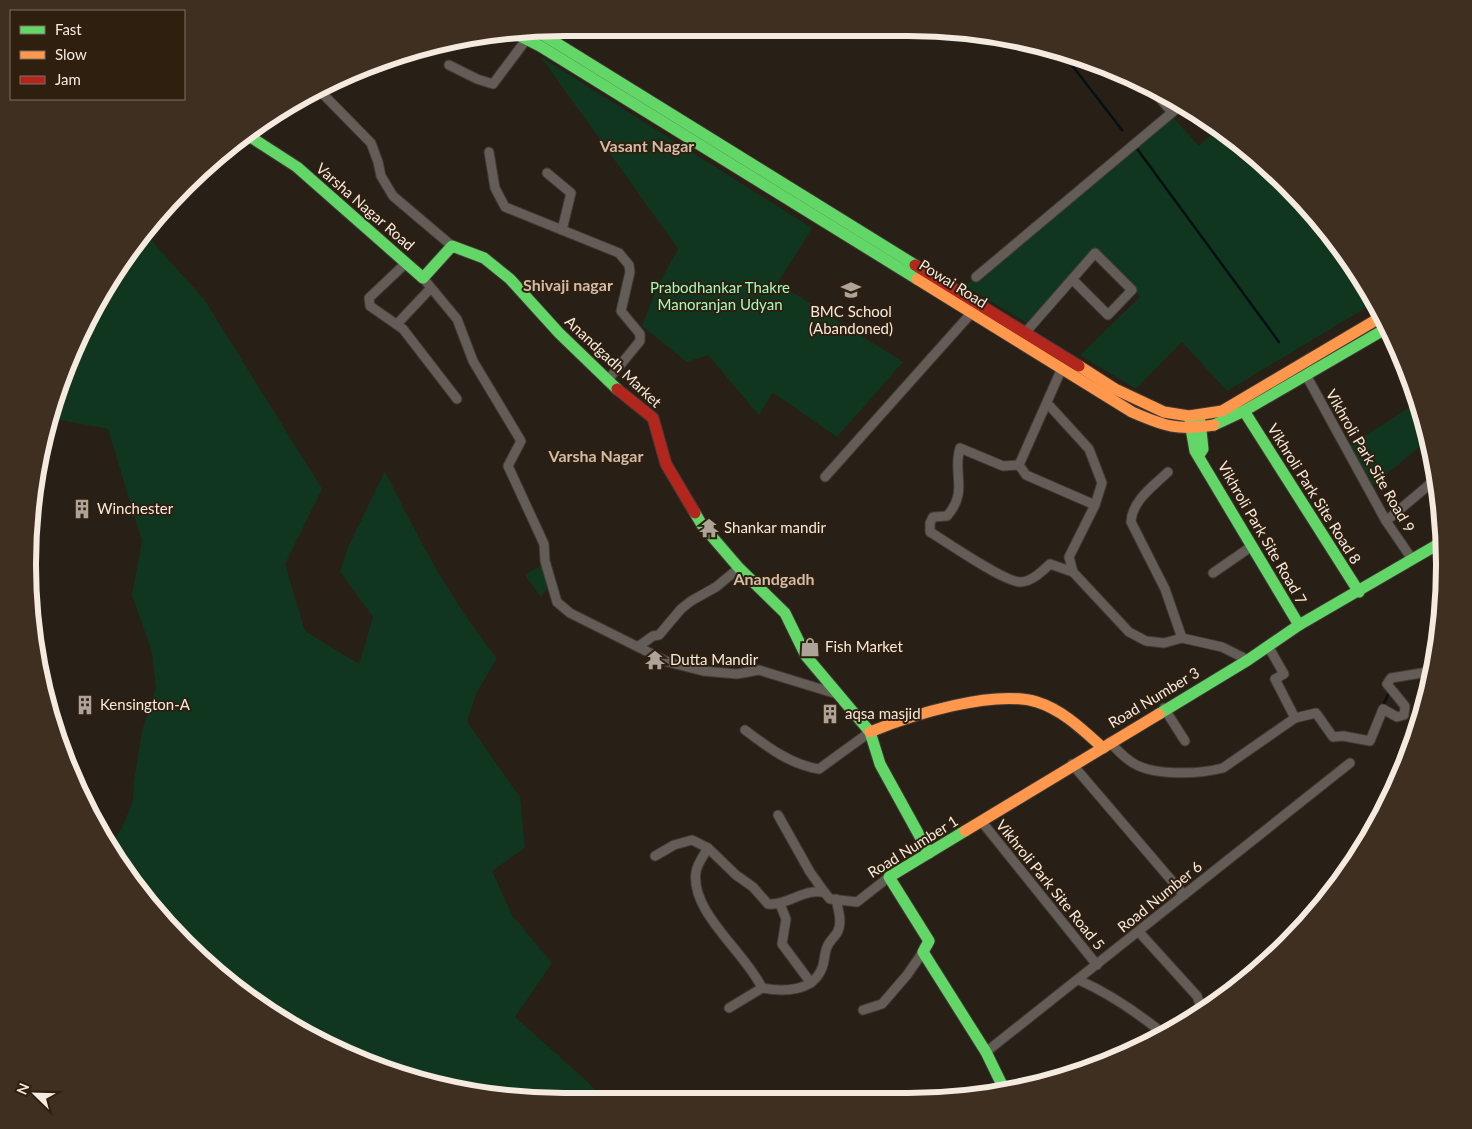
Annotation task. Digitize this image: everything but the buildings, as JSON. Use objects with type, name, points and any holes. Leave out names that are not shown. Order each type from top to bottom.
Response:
[{"type":"street","name":"Powai Road","points":[[529,37],[620,89],[975,309],[1062,368],[1132,412],[1162,424],[1195,422],[1217,424],[1244,411],[1381,331]]},
{"type":"street","name":"Powai Road","points":[[544,37],[620,89]]},
{"type":"street","points":[[449,65],[477,79],[494,84],[523,38]]},
{"type":"street","points":[[324,95],[370,143],[378,162],[381,176],[393,196],[452,246],[423,278],[430,289],[457,319],[473,361],[521,441],[508,466],[544,544],[545,561],[557,602],[570,613],[668,662],[703,672],[737,674],[759,670],[837,694]]},
{"type":"street","points":[[1164,103],[1172,112]]},
{"type":"street","points":[[976,277],[1176,109]]},
{"type":"street","name":"Varsha Nagar Road","points":[[252,138],[297,167],[423,278]]},
{"type":"street","points":[[489,152],[495,188],[505,206],[619,253],[629,264],[630,272],[621,311],[640,334],[640,341],[607,381]]},
{"type":"street","points":[[546,173],[571,193],[562,230]]},
{"type":"street","name":"Anandgadh Market","points":[[452,246],[484,258],[510,279],[559,333],[607,381],[653,418],[666,464],[702,525],[739,568],[785,613],[806,656],[870,732],[880,764],[929,853]]},
{"type":"street","points":[[1024,333],[1072,279],[1096,253],[1132,290],[1108,315],[1072,279]]},
{"type":"street","points":[[406,263],[368,301],[370,306],[397,324],[457,399]]},
{"type":"street","points":[[397,324],[430,289]]},
{"type":"street","name":"Powai Road","points":[[975,309],[1024,333],[1137,401],[1195,422],[1222,411],[1375,320]]},
{"type":"street","points":[[826,476],[975,309]]},
{"type":"street","points":[[1019,465],[1062,368]]},
{"type":"street","name":"Vikhroli Park Site Road 9","points":[[1306,375],[1386,521],[1412,559]]},
{"type":"street","points":[[1047,403],[1089,449],[1102,483],[1095,505],[1069,558],[1073,572]]},
{"type":"street","name":"Vikhroli Park Site Road 8","points":[[1244,411],[1359,592]]},
{"type":"street","name":"Vikhroli Park Site Road 7","points":[[1195,422],[1195,451],[1201,450],[1252,546],[1299,625]]},
{"type":"street","points":[[1201,450],[1217,424]]},
{"type":"street","points":[[1019,465],[1003,466],[960,448],[958,456],[960,483],[956,506],[947,516],[932,517],[930,532],[995,572],[1020,582],[1033,578],[1050,564],[1062,566],[1073,572],[1129,632],[1146,641],[1164,643],[1182,638],[1222,647],[1248,660]]},
{"type":"street","points":[[1019,465],[1026,475],[1095,505]]},
{"type":"street","points":[[1168,472],[1138,502],[1132,511],[1131,522],[1165,589],[1182,638]]},
{"type":"street","points":[[1386,521],[1429,485]]},
{"type":"street","points":[[1213,573],[1252,546]]},
{"type":"street","name":"Road Number 3","points":[[870,732],[917,714],[1019,698],[1038,702],[1064,716],[1106,745],[1164,708],[1248,660],[1299,625],[1359,592],[1435,546]]},
{"type":"street","points":[[639,646],[653,636],[659,635],[691,601],[716,587],[739,568]]},
{"type":"street","points":[[1268,646],[1284,674],[1275,679],[1295,718]]},
{"type":"street","points":[[1106,745],[1143,768],[1164,773],[1213,771],[1223,768],[1295,718],[1316,714],[1333,737],[1370,741],[1383,709],[1396,717],[1404,715],[1405,706],[1386,684],[1391,678],[1425,672]]},
{"type":"street","points":[[1164,708],[1186,741]]},
{"type":"street","points":[[745,730],[764,745],[780,754],[808,768],[819,769],[870,732]]},
{"type":"street","name":"Road Number 1","points":[[826,893],[830,899],[857,902],[889,877],[1106,745]]},
{"type":"street","name":"Road Number 6","points":[[986,1052],[1097,966],[1350,763]]},
{"type":"street","points":[[1072,764],[1184,895]]},
{"type":"street","points":[[778,815],[810,872],[826,893]]},
{"type":"street","name":"Vikhroli Park Site Road 5","points":[[982,822],[1097,966]]},
{"type":"street","points":[[655,856],[674,845],[692,840],[708,848],[736,875],[753,887],[768,904],[780,904],[813,892],[826,893]]},
{"type":"street","points":[[708,848],[696,870],[695,876],[695,883],[706,912],[756,974],[762,988]]},
{"type":"street","points":[[863,1010],[882,1004],[907,975],[929,941],[889,877]]},
{"type":"street","points":[[729,1008],[762,988],[778,991],[792,990],[811,983],[822,969],[827,946],[839,930],[840,917],[836,899]]},
{"type":"street","points":[[780,904],[786,919],[782,944],[811,983]]},
{"type":"street","points":[[1139,932],[1197,996],[1200,1005]]},
{"type":"street","points":[[923,952],[986,1052],[1002,1084]]},
{"type":"street","points":[[1079,980],[1130,1009],[1158,1029]]},
{"type":"green space","name":"Prabodhankar Thakre Manoranjan Udyan","points":[[541,57],[812,228],[778,283],[903,362],[837,437],[773,393],[759,415],[708,355],[687,362],[642,326],[658,285],[678,249]]},
{"type":"green space","points":[[1170,114],[1199,146],[1212,133],[1256,167],[1281,191],[1327,243],[1368,306],[1227,391],[1182,342],[1136,389],[1080,355],[1140,297],[1100,253],[1029,324],[965,286]]},
{"type":"green space","points":[[149,238],[204,299],[322,489],[285,564],[305,631],[359,664],[373,617],[340,572],[348,547],[385,471],[449,591],[497,658],[476,694],[467,722],[520,797],[525,848],[492,871],[512,915],[552,963],[515,1017],[588,1082],[598,1093],[530,1092],[461,1083],[395,1065],[362,1053],[300,1022],[243,984],[191,938],[145,886],[113,839],[122,828],[133,801],[134,781],[142,731],[156,688],[152,652],[132,595],[142,541],[108,429],[57,419],[76,362],[91,331],[125,271]]},
{"type":"green space","points":[[1411,406],[1422,445],[1373,485],[1350,445]]},
{"type":"green space","points":[[542,565],[549,585],[541,597],[525,575]]},
{"type":"waterway","points":[[1069,62],[1122,130]]},
{"type":"waterway","points":[[1135,146],[1279,342]]},
{"type":"waterway","points":[[1403,680],[1424,677]]},
{"type":"waterway","points":[[1382,708],[1390,690]]},
{"type":"traffic: fast","points":[[546,37],[915,265]]},
{"type":"traffic: fast","points":[[524,38],[540,46],[917,279]]},
{"type":"traffic: fast","points":[[252,138],[297,167],[423,278],[452,246],[484,258],[510,279],[559,333],[617,389]]},
{"type":"traffic: fast","points":[[1214,425],[1244,411],[1381,331]]},
{"type":"traffic: fast","points":[[1244,411],[1359,592]]},
{"type":"traffic: fast","points":[[1199,455],[1203,449],[1200,421]]},
{"type":"traffic: fast","points":[[1190,423],[1195,451],[1299,625]]},
{"type":"traffic: fast","points":[[695,513],[702,525],[739,568],[785,613],[806,656],[870,732],[880,764],[929,853]]},
{"type":"traffic: fast","points":[[1159,714],[1248,660],[1299,625],[1435,546]]},
{"type":"traffic: fast","points":[[965,831],[889,877],[929,941],[923,952],[986,1052],[1002,1084]]},
{"type":"traffic: slow","points":[[917,279],[1132,412],[1153,421],[1172,426],[1201,427],[1214,425]]},
{"type":"traffic: slow","points":[[1079,366],[1115,389],[1164,412],[1189,416],[1222,411],[1375,320]]},
{"type":"traffic: slow","points":[[870,732],[907,718],[953,706],[976,701],[1019,699],[1037,702],[1056,710],[1103,748]]},
{"type":"traffic: slow","points":[[965,831],[1159,714]]},
{"type":"traffic: jam","points":[[915,265],[1079,366]]},
{"type":"traffic: jam","points":[[617,389],[653,418],[666,464],[695,513]]},
{"type":"place","name":"BMC School (Abandoned)","points":[[851,290]]},
{"type":"place","name":"Winchester","points":[[82,509]]},
{"type":"place","name":"Shankar mandir","points":[[709,528]]},
{"type":"place","name":"Fish Market","points":[[810,647]]},
{"type":"place","name":"Dutta Mandir","points":[[655,660]]},
{"type":"place","name":"Kensington-A","points":[[85,705]]},
{"type":"place","name":"aqsa masjid","points":[[830,714]]},
{"type":"district","name":"Vasant Nagar","points":[[647,146]]},
{"type":"district","name":"Shivaji nagar","points":[[568,285]]},
{"type":"district","name":"Varsha Nagar","points":[[596,456]]},
{"type":"district","name":"Anandgadh","points":[[774,579]]}]
